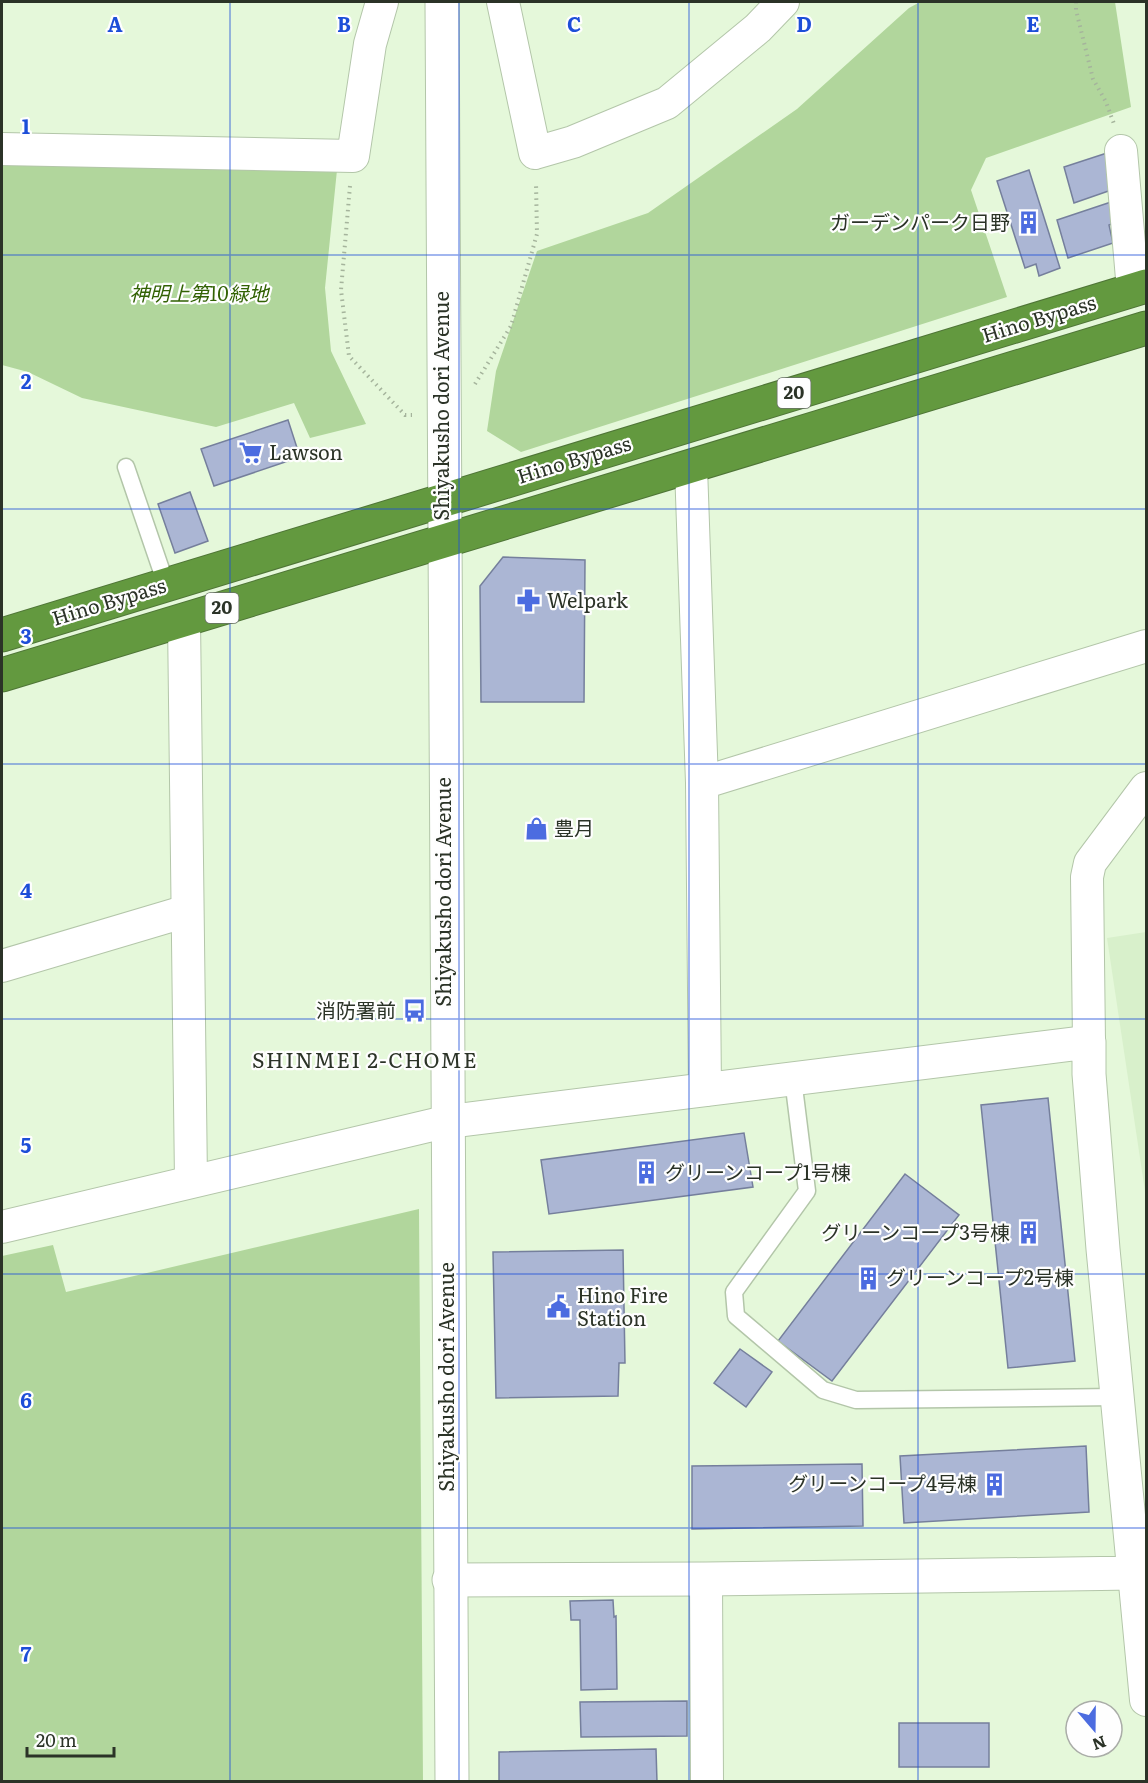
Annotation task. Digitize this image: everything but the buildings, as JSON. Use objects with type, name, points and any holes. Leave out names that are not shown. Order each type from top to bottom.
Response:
[{"type":"highway","name":"Hino Bypass","points":[[2,634],[1140,288]]},
{"type":"highway","name":"Hino Bypass","points":[[2,675],[691,467],[1146,335]]},
{"type":"street","points":[[2,149],[352,156],[370,44],[382,2]]},
{"type":"street","name":"Shiyakusho dori Avenue","points":[[442,2],[445,1122],[452,1782]]},
{"type":"street","points":[[503,2],[536,153],[573,142],[667,103],[758,28],[783,2]]},
{"type":"street","points":[[1121,151],[1140,288]]},
{"type":"street","points":[[691,467],[702,783],[705,1090]]},
{"type":"street","points":[[184,620],[191,1181]]},
{"type":"street","points":[[702,783],[1146,646]]},
{"type":"street","points":[[1146,788],[1089,863],[1087,877],[1092,1114],[1116,1397],[1146,1700]]},
{"type":"street","points":[[2,966],[187,911]]},
{"type":"street","points":[[2,1227],[445,1122],[1089,1042]]},
{"type":"street","points":[[449,1580],[705,1580],[1134,1573]]},
{"type":"street","points":[[705,1580],[707,1782]]},
{"type":"lane","points":[[126,467],[166,584]]},
{"type":"lane","points":[[793,1078],[807,1191],[734,1292],[736,1316],[823,1390],[856,1400],[1116,1397]]},
{"type":"path","points":[[1076,2],[1093,79],[1106,102]]},
{"type":"path","points":[[352,156],[340,290],[349,356],[405,415],[442,405],[471,391],[511,326],[537,234],[536,153]]},
{"type":"shaded area","points":[[1146,932],[1146,1198],[1107,938]]},
{"type":"green space","points":[[920,2],[1115,2],[1131,107],[986,158],[971,190],[1007,297],[521,452],[487,431],[496,371],[537,251],[648,213],[797,109],[909,8]]},
{"type":"green space","name":"神明上第10緑地","points":[[2,165],[337,170],[325,288],[331,351],[366,424],[310,438],[294,403],[216,427],[82,398],[28,372],[2,365]]},
{"type":"green space","points":[[419,1209],[423,1781],[2,1781],[2,1256],[53,1245],[66,1292]]},
{"type":"place","name":"ガーデンパーク日野","points":[[1028,223]]},
{"type":"place","name":"Lawson","points":[[251,453]]},
{"type":"place","name":"Welpark","points":[[529,601]]},
{"type":"place","name":"豊月","points":[[536,829]]},
{"type":"place","name":"消防署前","points":[[414,1011]]},
{"type":"place","name":"グリーンコープ1号棟","points":[[647,1173]]},
{"type":"place","name":"グリーンコープ3号棟","points":[[1028,1233]]},
{"type":"place","name":"グリーンコープ2号棟","points":[[868,1278]]},
{"type":"place","name":"Hino Fire Station","points":[[559,1307]]},
{"type":"place","name":"グリーンコープ4号棟","points":[[995,1484]]},
{"type":"district","name":"SHINMEI 2-CHOME","points":[[365,1061]]}]
